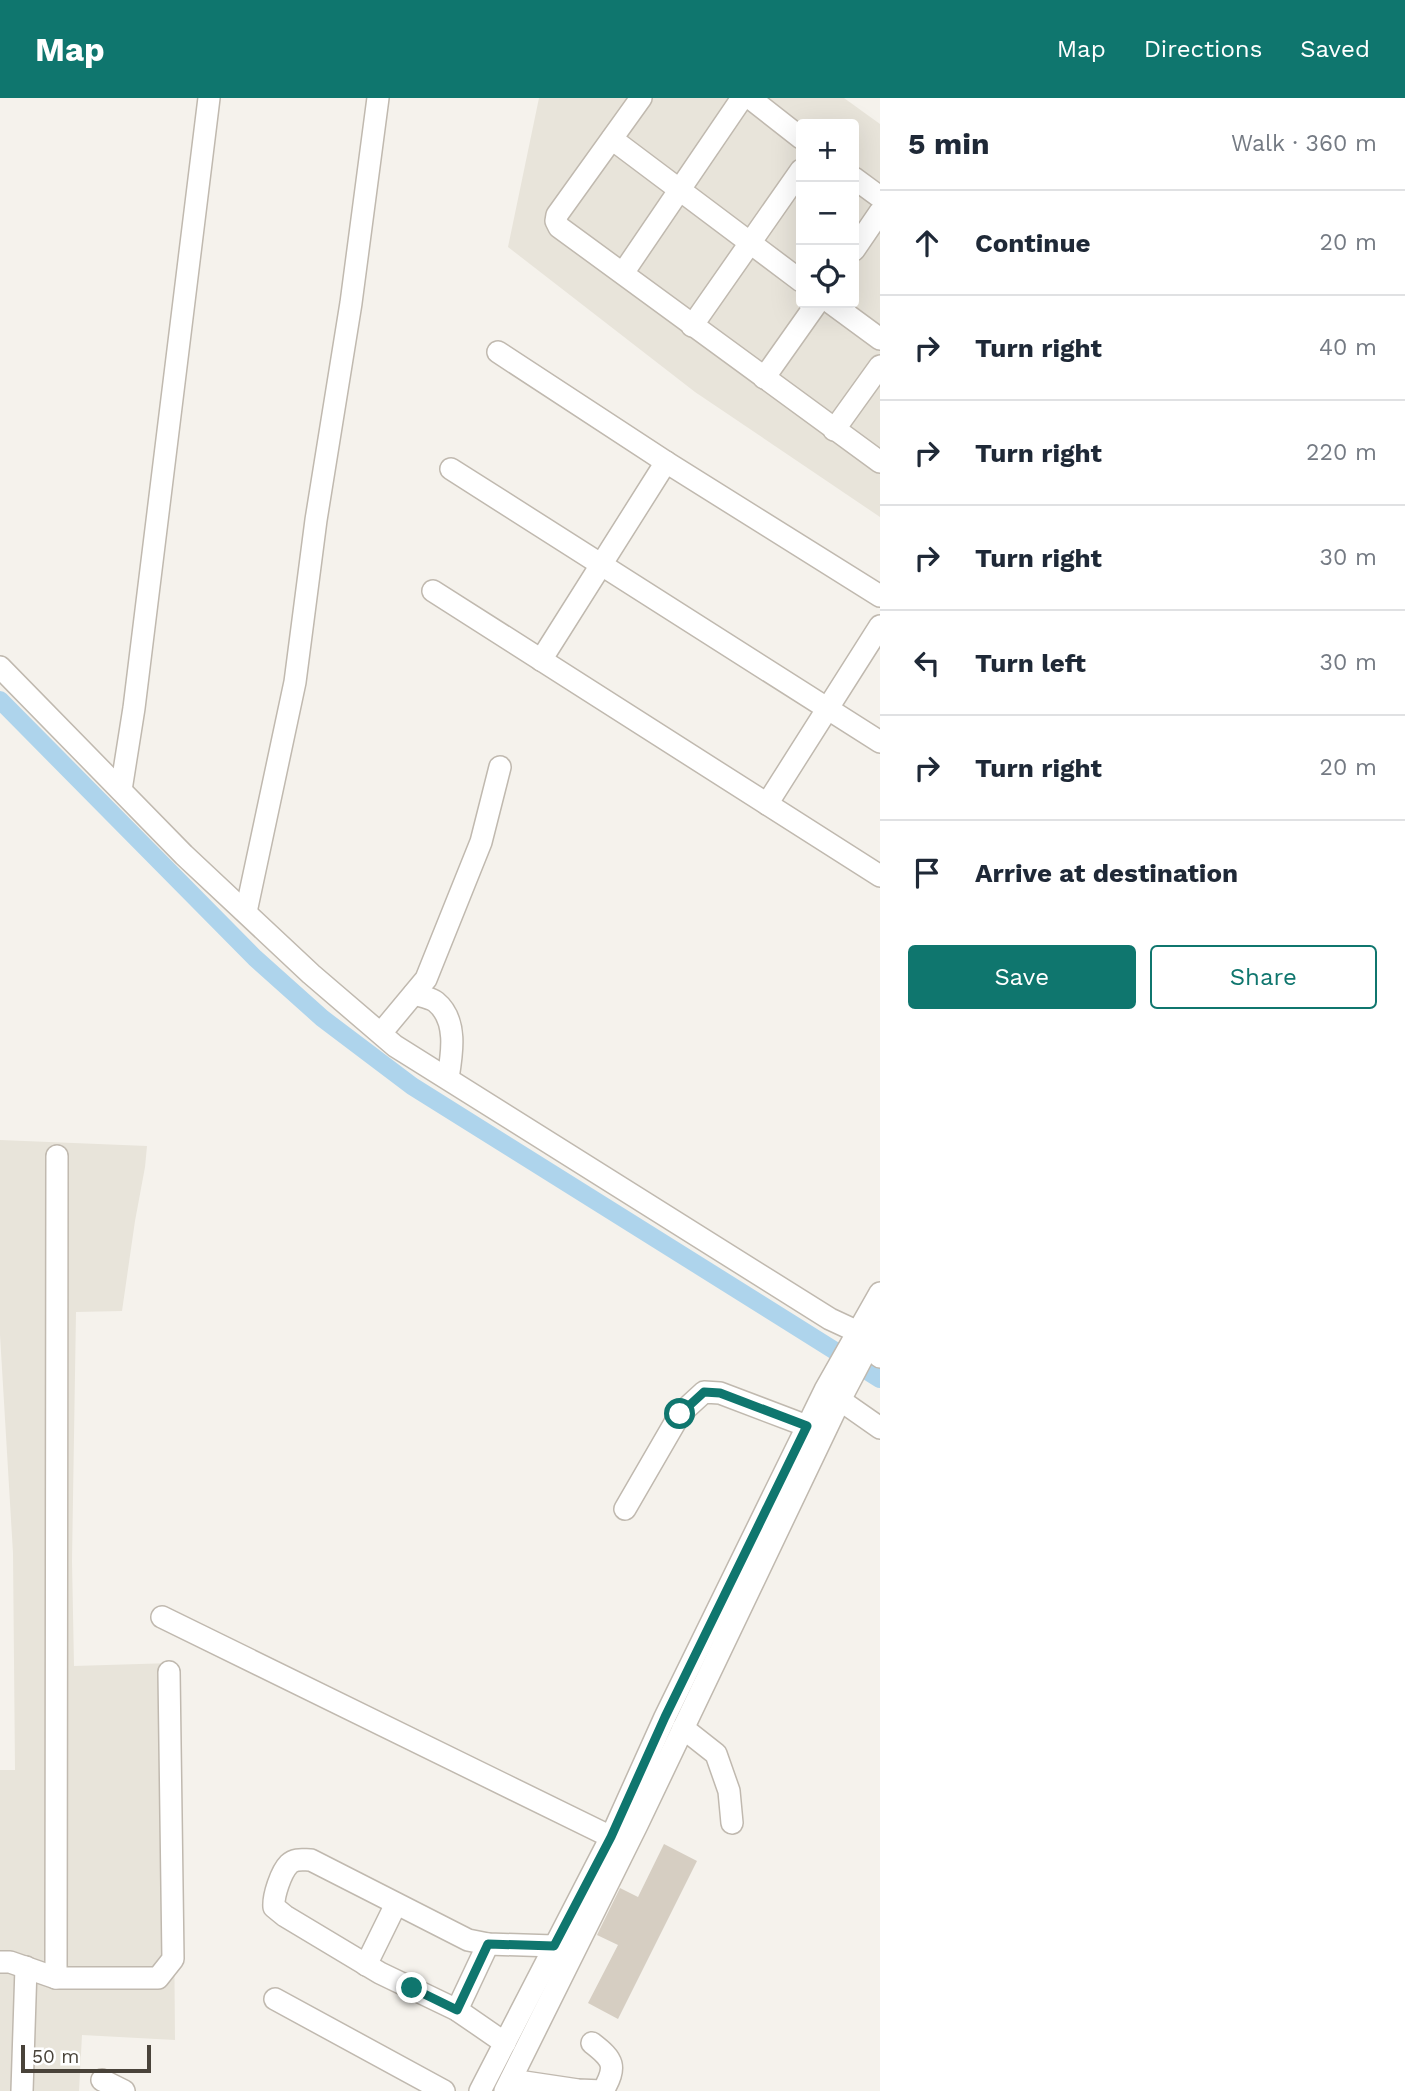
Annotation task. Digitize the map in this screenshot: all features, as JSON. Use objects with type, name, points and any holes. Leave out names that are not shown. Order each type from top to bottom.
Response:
[{"type":"street","points":[[121,790],[133,721],[209,98]]},
{"type":"street","points":[[246,912],[295,682],[316,520],[351,303],[378,98]]},
{"type":"street","points":[[641,98],[556,215],[559,227],[880,462]]},
{"type":"street","points":[[623,272],[742,98]]},
{"type":"street","points":[[750,98],[796,134]]},
{"type":"street","points":[[612,139],[796,277]]},
{"type":"street","points":[[692,326],[796,177]]},
{"type":"street","points":[[859,182],[880,197]]},
{"type":"street","points":[[857,245],[880,212]]},
{"type":"street","points":[[764,377],[813,308]]},
{"type":"street","points":[[838,308],[880,339]]},
{"type":"street","points":[[498,352],[666,462],[880,596]]},
{"type":"street","points":[[834,430],[880,366]]},
{"type":"street","points":[[541,660],[666,462]]},
{"type":"street","points":[[451,469],[880,742]]},
{"type":"street","points":[[433,591],[880,876]]},
{"type":"street","points":[[767,804],[880,626]]},
{"type":"street","points":[[0,667],[184,855],[311,974],[396,1046],[830,1319],[858,1354]]},
{"type":"street","points":[[381,1033],[426,979],[481,842],[500,767]]},
{"type":"street","points":[[414,994],[435,1001],[446,1017],[453,1045],[448,1078]]},
{"type":"street","points":[[56,1978],[57,1156]]},
{"type":"street","points":[[593,2043],[610,2057],[610,2079],[603,2091],[518,2086],[683,1728],[840,1400],[880,1293]]},
{"type":"street","points":[[480,2091],[611,1837],[665,1717],[807,1426],[880,1324]]},
{"type":"street","points":[[625,1508],[680,1414],[704,1392],[720,1393],[807,1426]]},
{"type":"street","points":[[840,1400],[880,1428]]},
{"type":"street","points":[[162,1616],[611,1837]]},
{"type":"street","points":[[0,1962],[26,1967],[56,1978],[158,1978],[173,1959],[169,1672]]},
{"type":"street","points":[[683,1728],[716,1754],[729,1791],[732,1823]]},
{"type":"street","points":[[505,2043],[457,2010],[366,1965],[285,1916],[274,1907],[273,1899],[278,1884],[289,1864],[299,1859],[311,1860],[468,1940],[488,1944],[554,1946]]},
{"type":"street","points":[[366,1965],[396,1903]]},
{"type":"street","points":[[457,2010],[488,1944]]},
{"type":"street","points":[[22,2091],[26,1967]]},
{"type":"street","points":[[275,1999],[444,2091]]},
{"type":"street","points":[[102,2080],[124,2091]]},
{"type":"shaded area","points":[[539,98],[844,98],[880,124],[880,517],[695,392],[508,247]]},
{"type":"shaded area","points":[[0,1140],[147,1146],[122,1311],[76,1312],[72,1561],[74,1666],[172,1663],[175,2040],[82,2035],[79,2091],[0,2091],[0,1770],[15,1770],[13,1553],[0,1335]]},
{"type":"building","points":[[664,1844],[697,1861],[618,2019],[588,2003],[618,1945],[597,1935],[620,1888],[638,1897]]},
{"type":"waterway","points":[[0,700],[255,958],[322,1018],[412,1086],[880,1379]]},
{"type":"route","points":[[412,1988],[457,2010],[488,1944],[554,1946],[611,1837],[665,1717],[807,1426],[720,1393],[704,1392],[680,1414]]}]
